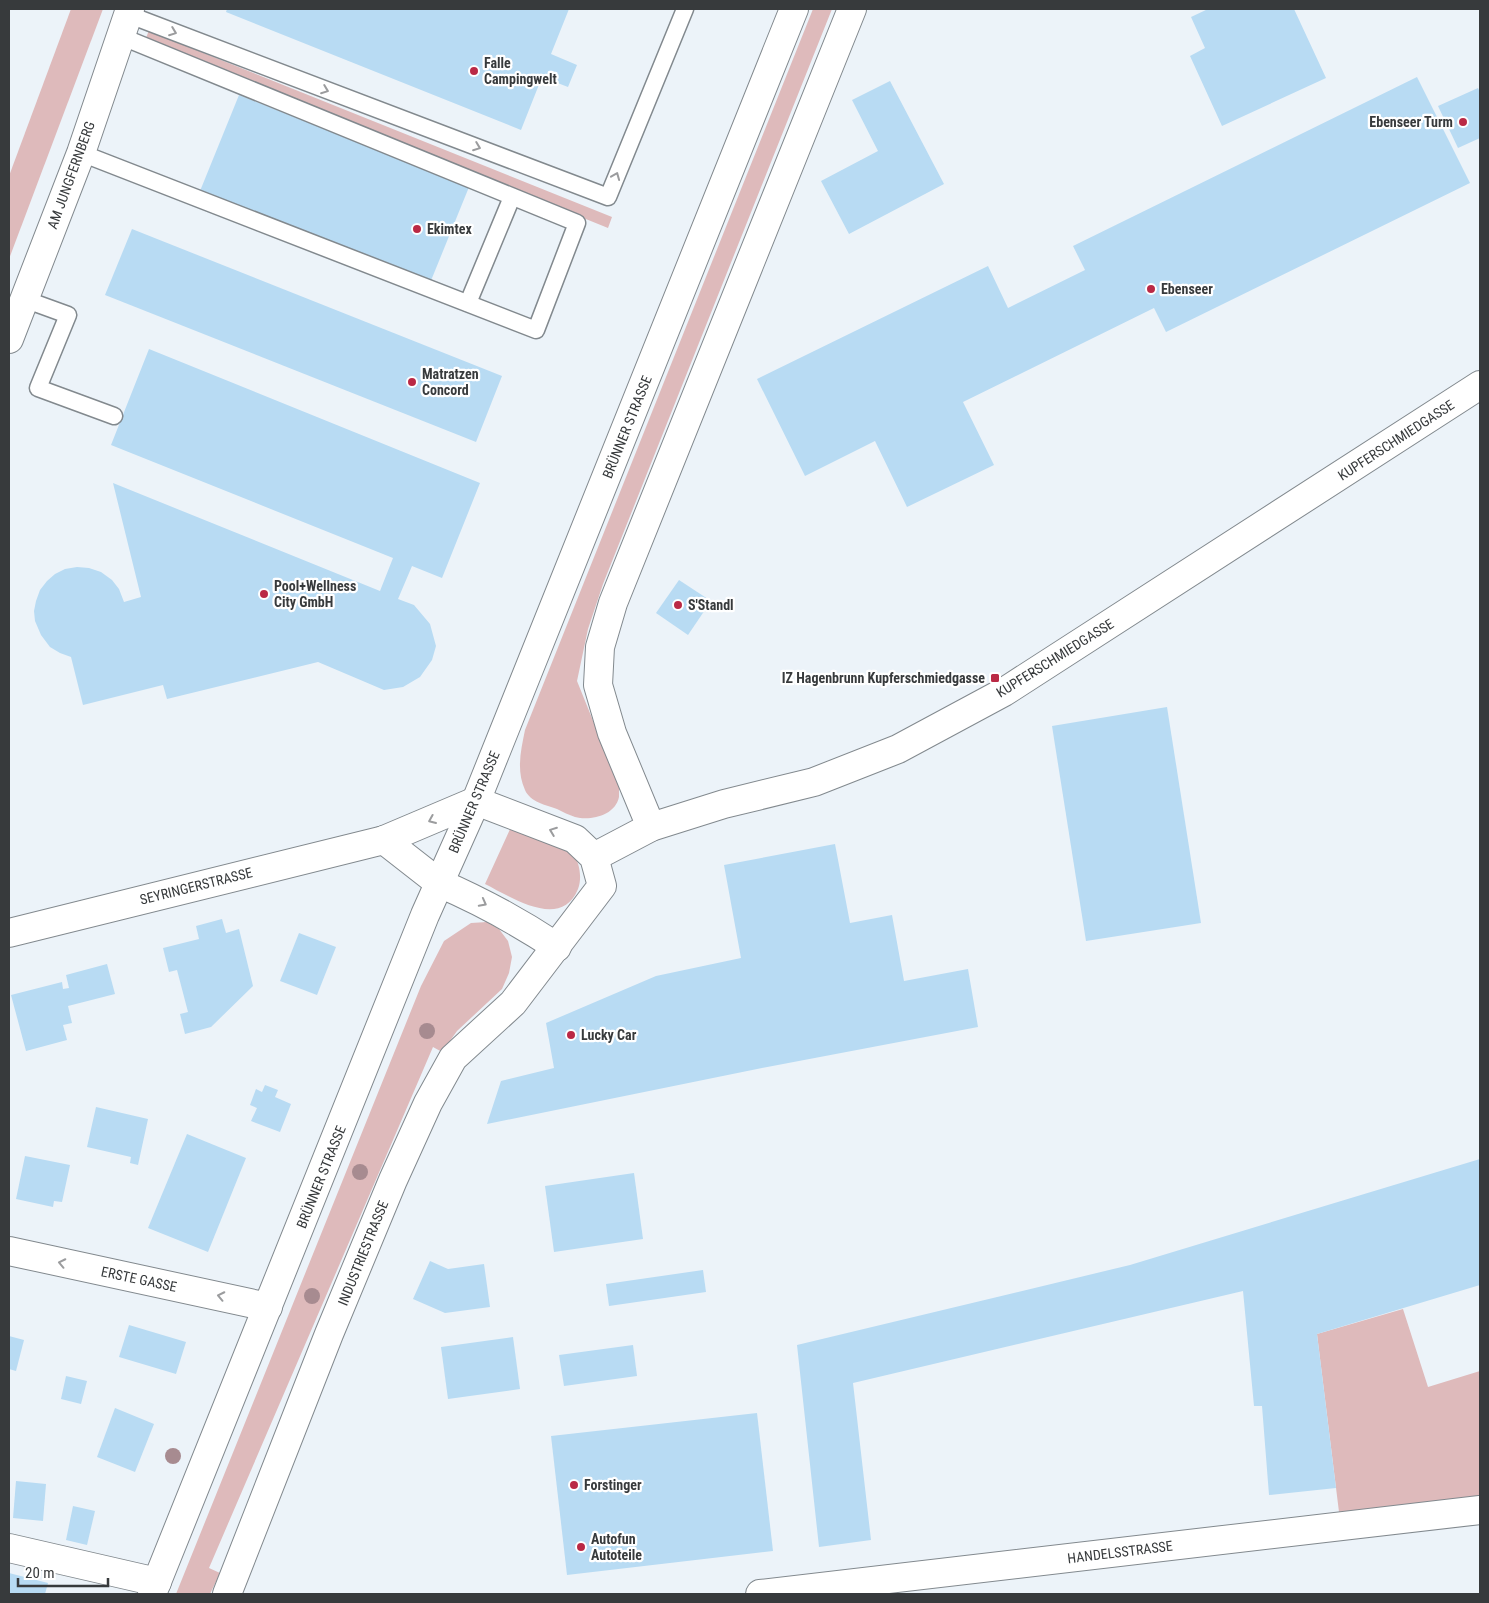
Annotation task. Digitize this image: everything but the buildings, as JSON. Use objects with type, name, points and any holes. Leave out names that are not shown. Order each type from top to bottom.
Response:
[{"type":"street","name":"BRÜNNER STRASSE","points":[[154,1588],[439,883],[476,801],[794,9]]},
{"type":"street","points":[[651,828],[605,713],[598,686],[600,647],[613,603],[852,9]]},
{"type":"street","name":"AM JUNGFERNBERG","points":[[9,339],[81,153],[126,20]]},
{"type":"street","name":"KUPFERSCHMIEDGASSE","points":[[594,857],[651,828],[724,804],[814,782],[898,748],[1018,683],[1480,385]]},
{"type":"street","name":"SEYRINGERSTRASSE","points":[[9,933],[384,840],[476,801]]},
{"type":"street","points":[[384,840],[439,883],[482,902],[520,923],[557,947],[602,886],[594,857],[575,839],[476,801]]},
{"type":"street","name":"INDUSTRIESTRASSE","points":[[227,1594],[329,1334],[393,1180],[428,1104],[453,1058],[513,1003],[557,947]]},
{"type":"street","name":"ERSTE GASSE","points":[[9,1251],[268,1306]]},
{"type":"street","name":"HANDELSSTRASSE","points":[[760,1594],[1480,1510]]},
{"type":"street","points":[[9,1548],[154,1588]]},
{"type":"lane","points":[[126,20],[608,197],[685,9]]},
{"type":"lane","points":[[81,153],[536,330],[577,224],[512,197],[126,20]]},
{"type":"lane","points":[[468,303],[512,197]]},
{"type":"lane","points":[[24,300],[68,315],[38,388],[114,416]]},
{"type":"shaded area","points":[[71,9],[103,9],[9,259],[9,176]]},
{"type":"shaded area","points":[[813,9],[832,9],[603,584],[588,629],[577,681],[619,785],[619,797],[613,809],[601,816],[575,817],[534,800],[527,794],[522,782],[520,768],[525,730]]},
{"type":"shaded area","points":[[149,30],[612,217],[608,228],[145,41]]},
{"type":"shaded area","points":[[511,827],[554,843],[574,855],[579,867],[580,881],[578,889],[570,901],[560,908],[535,907],[485,884]]},
{"type":"shaded area","points":[[487,922],[499,929],[508,941],[512,957],[509,973],[502,989],[457,1031],[442,1052],[433,1047],[209,1568],[220,1573],[210,1594],[176,1594],[421,986],[444,941],[471,923]]},
{"type":"shaded area","points":[[1403,1309],[1428,1387],[1480,1371],[1480,1496],[1339,1512],[1317,1334]]},
{"type":"place","name":"Falle Campingwelt","points":[[474,71]]},
{"type":"place","name":"Ebenseer Turm","points":[[1463,122]]},
{"type":"place","name":"Ekimtex","points":[[417,229]]},
{"type":"place","name":"Ebenseer","points":[[1151,289]]},
{"type":"place","name":"Matratzen Concord","points":[[412,382]]},
{"type":"place","name":"Pool+Wellness City GmbH","points":[[264,594]]},
{"type":"place","name":"S'Standl","points":[[678,605]]},
{"type":"place","name":"IZ Hagenbrunn Kupferschmiedgasse","points":[[995,678]]},
{"type":"place","name":"Lucky Car","points":[[571,1035]]},
{"type":"place","name":"Forstinger","points":[[574,1485]]},
{"type":"place","name":"Autofun Autoteile","points":[[581,1547]]}]
